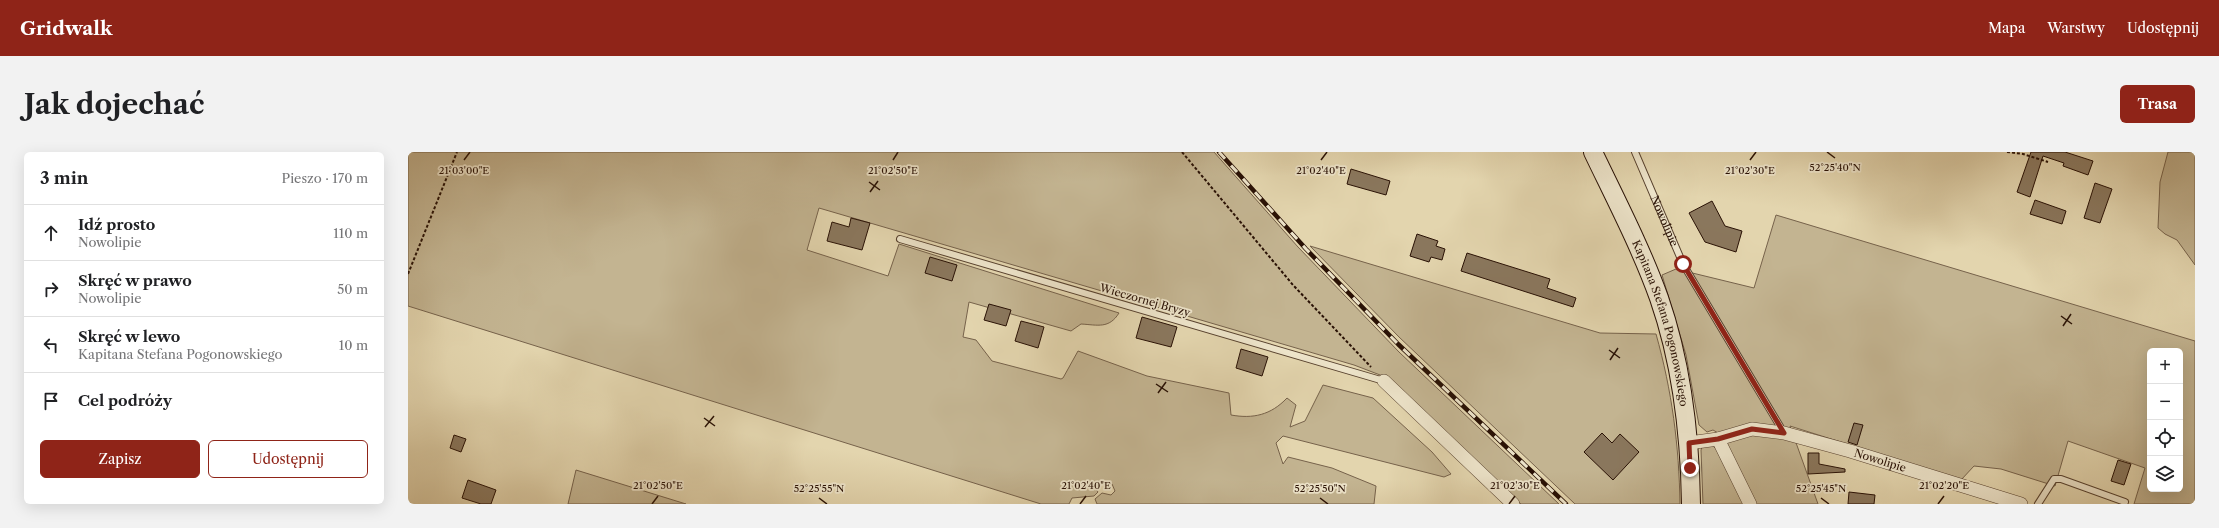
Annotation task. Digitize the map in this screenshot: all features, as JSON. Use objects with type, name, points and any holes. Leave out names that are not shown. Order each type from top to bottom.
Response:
[{"type":"main road","name":"Kapitana Stefana Pogonowskiego","points":[[1593,152],[1631,231],[1659,299],[1678,368],[1689,443],[1690,504]]},
{"type":"street","points":[[1384,380],[1513,504]]},
{"type":"street","name":"Nowolipie","points":[[1689,443],[1718,439],[1752,429],[1784,433],[1850,451],[2021,504]]},
{"type":"street","points":[[1718,439],[1750,504]]},
{"type":"lane","name":"Nowolipie","points":[[1635,152],[1683,264],[1784,433]]},
{"type":"lane","name":"Wieczornej Bryzy","points":[[900,239],[1384,380]]},
{"type":"lane","points":[[2038,504],[2054,479],[2061,479],[2125,502]]},
{"type":"path","points":[[408,274],[457,152]]},
{"type":"path","points":[[1182,152],[1293,285],[1384,380]]},
{"type":"path","points":[[2008,152],[2022,154],[2048,162]]},
{"type":"shaded area","points":[[408,152],[1214,152],[1298,247],[1399,352],[1559,504],[1521,504],[1388,378],[1354,365],[819,208],[807,250],[888,276],[899,244],[1119,313],[1111,322],[1107,324],[1081,324],[1071,331],[969,302],[963,337],[976,340],[992,361],[1061,379],[1078,351],[1147,376],[1229,393],[1231,415],[1254,416],[1268,412],[1281,404],[1287,398],[1296,405],[1290,427],[1305,421],[1323,385],[1373,398],[1432,452],[1451,474],[1444,477],[1283,436],[1276,443],[1283,464],[1288,457],[1332,468],[1376,486],[1374,504],[1097,504],[1095,499],[1102,493],[1111,495],[1115,491],[1112,484],[1099,483],[1095,488],[1098,492],[1094,496],[1072,498],[1069,504],[1041,504],[408,306]]},
{"type":"shaded area","points":[[2168,152],[2195,152],[2195,265],[2177,240],[2165,234],[2158,228],[2160,182]]},
{"type":"shaded area","points":[[1776,215],[2195,341],[2195,504],[2134,504],[2145,468],[2068,441],[2055,486],[2001,469],[1974,466],[1961,480],[1790,426],[1818,504],[1703,504],[1701,450],[1702,447],[1713,446],[1716,449],[1720,434],[1713,430],[1707,432],[1699,425],[1686,355],[1662,275],[1676,269],[1754,288]]},
{"type":"shaded area","points":[[1310,246],[1600,333],[1656,334],[1662,355],[1674,418],[1680,504],[1575,504],[1399,337]]},
{"type":"shaded area","points":[[576,470],[686,504],[568,504]]},
{"type":"building","points":[[2031,152],[2065,152],[2093,161],[2088,175],[2063,166],[2064,163],[2043,156],[2030,197],[2017,192]]},
{"type":"building","points":[[1351,169],[1390,181],[1386,195],[1347,184]]},
{"type":"building","points":[[2095,183],[2112,189],[2100,223],[2084,218]]},
{"type":"building","points":[[2035,200],[2066,211],[2062,224],[2030,214]]},
{"type":"building","points":[[1712,201],[1725,226],[1742,231],[1736,252],[1705,242],[1689,213]]},
{"type":"building","points":[[851,218],[870,223],[862,250],[827,241],[832,222],[849,227]]},
{"type":"building","points":[[1417,234],[1438,241],[1436,246],[1445,249],[1442,260],[1431,257],[1429,262],[1410,256]]},
{"type":"building","points":[[1467,253],[1550,279],[1547,288],[1576,298],[1573,307],[1461,271]]},
{"type":"building","points":[[930,257],[957,265],[952,281],[925,273]]},
{"type":"building","points":[[989,304],[1011,310],[1006,326],[984,320]]},
{"type":"building","points":[[1142,317],[1177,327],[1171,347],[1136,338]]},
{"type":"building","points":[[1021,321],[1044,327],[1038,348],[1015,341]]},
{"type":"building","points":[[1241,349],[1268,357],[1262,376],[1236,368]]},
{"type":"building","points":[[1854,423],[1863,425],[1857,445],[1848,442]]},
{"type":"building","points":[[1602,433],[1612,443],[1620,434],[1639,452],[1613,480],[1584,452]]},
{"type":"building","points":[[454,435],[466,439],[461,452],[450,448]]},
{"type":"building","points":[[1808,453],[1819,453],[1819,464],[1845,469],[1845,472],[1808,474]]},
{"type":"building","points":[[2118,460],[2131,464],[2124,485],[2111,481]]},
{"type":"building","points":[[468,480],[496,490],[491,504],[481,504],[462,498]]},
{"type":"building","points":[[1849,492],[1875,495],[1874,504],[1848,504]]},
{"type":"railway","points":[[1219,152],[1306,249],[1398,344],[1566,504]]},
{"type":"route","points":[[1683,264],[1784,433],[1752,429],[1718,439],[1689,443],[1690,468]]}]
